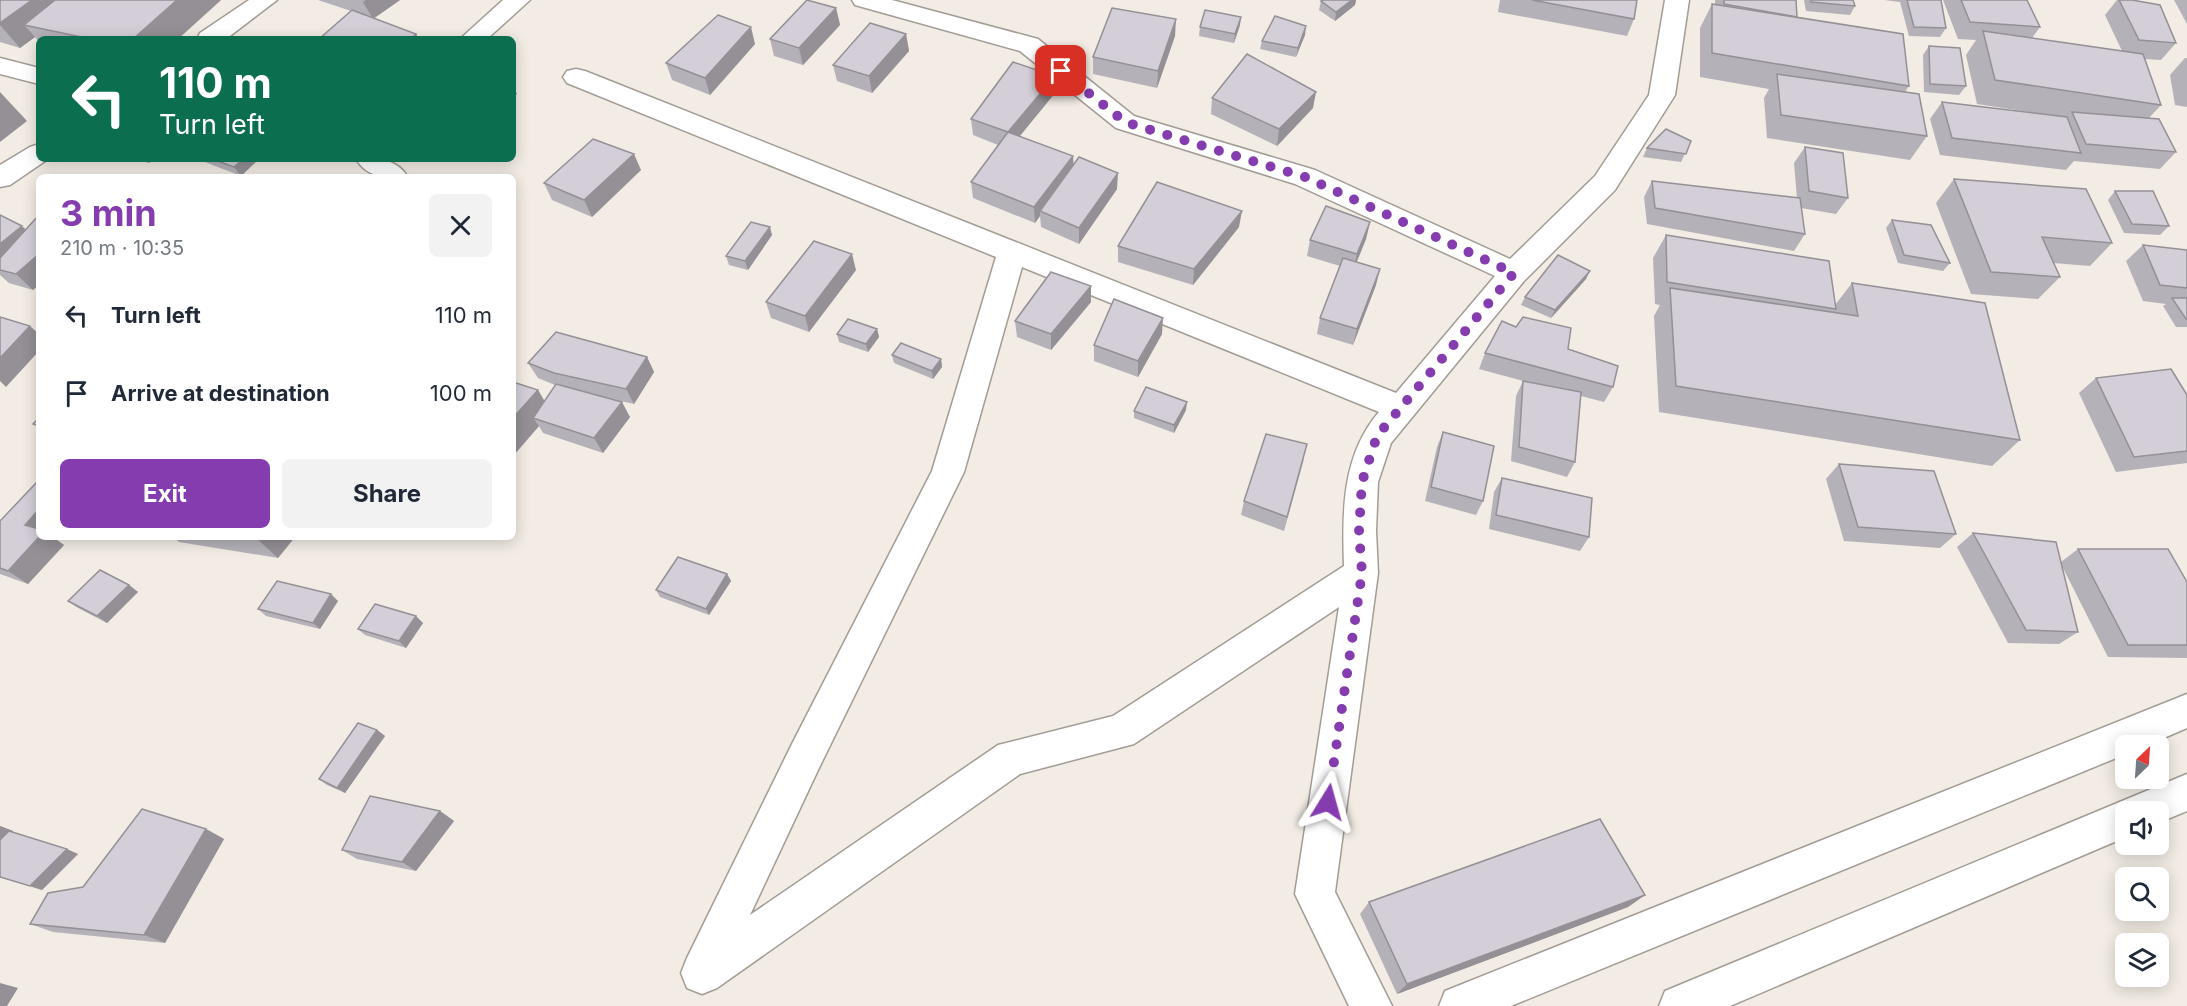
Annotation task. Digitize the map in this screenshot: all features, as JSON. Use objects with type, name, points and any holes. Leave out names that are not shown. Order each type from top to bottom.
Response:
[{"type":"street","points":[[213,36],[265,0]]},
{"type":"street","points":[[476,36],[518,0]]},
{"type":"street","points":[[864,0],[1029,45],[1125,122],[1305,177],[1514,273]]},
{"type":"street","points":[[1371,1006],[1315,894],[1362,573],[1359,531],[1362,482],[1377,436],[1514,273],[1605,183],[1662,96],[1677,0]]},
{"type":"street","points":[[0,66],[36,75]]},
{"type":"street","points":[[576,77],[1401,408]]},
{"type":"street","points":[[0,178],[36,155]]},
{"type":"street","points":[[373,162],[390,174]]},
{"type":"street","points":[[1012,252],[948,472],[805,757],[702,973],[1011,758],[1121,732],[1362,573]]},
{"type":"street","points":[[1460,1006],[2187,711]]},
{"type":"street","points":[[2166,801],[2187,792]]},
{"type":"street","points":[[1680,1006],[2115,823]]},
{"type":"building","points":[[0,0],[32,0],[0,23]]},
{"type":"building","points":[[55,0],[177,0],[136,36],[77,36],[24,25]]},
{"type":"building","points":[[807,0],[836,8],[799,48],[770,39]]},
{"type":"building","points":[[1352,0],[1336,12],[1321,1]]},
{"type":"building","points":[[1532,0],[1637,0],[1634,19]]},
{"type":"building","points":[[1724,0],[1796,0],[1797,17],[1724,4]]},
{"type":"building","points":[[1811,0],[1853,0],[1855,6],[1811,2]]},
{"type":"building","points":[[1907,0],[1941,0],[1946,28],[1914,27]]},
{"type":"building","points":[[1961,0],[2027,0],[2040,27],[1970,22]]},
{"type":"building","points":[[2119,0],[2160,5],[2176,43],[2139,40]]},
{"type":"building","points":[[1712,4],[1903,34],[1909,86],[1712,53]]},
{"type":"building","points":[[1112,8],[1176,19],[1158,71],[1093,57]]},
{"type":"building","points":[[352,10],[416,34],[414,36],[322,36]]},
{"type":"building","points":[[1205,10],[1241,17],[1235,34],[1200,27]]},
{"type":"building","points":[[718,15],[751,27],[705,78],[666,63]]},
{"type":"building","points":[[1275,16],[1306,26],[1298,48],[1262,41]]},
{"type":"building","points":[[870,23],[906,34],[869,76],[833,65]]},
{"type":"building","points":[[1983,31],[2143,54],[2161,105],[1995,80]]},
{"type":"building","points":[[1929,46],[1960,48],[1966,86],[1930,84]]},
{"type":"building","points":[[1247,54],[1316,92],[1279,129],[1212,98]]},
{"type":"building","points":[[1013,62],[1055,76],[1008,132],[971,119]]},
{"type":"building","points":[[1777,74],[1919,94],[1927,136],[1781,115]]},
{"type":"building","points":[[1942,102],[2067,117],[2081,153],[1952,138]]},
{"type":"building","points":[[2072,112],[2159,119],[2176,152],[2086,144]]},
{"type":"building","points":[[1666,129],[1691,141],[1686,154],[1647,148]]},
{"type":"building","points":[[1008,132],[1073,156],[1034,207],[971,182]]},
{"type":"building","points":[[593,139],[634,154],[584,200],[544,183]]},
{"type":"building","points":[[1805,147],[1843,153],[1848,198],[1809,191]]},
{"type":"building","points":[[1079,157],[1118,173],[1079,228],[1040,211]]},
{"type":"building","points":[[220,162],[240,162],[234,167]]},
{"type":"building","points":[[1954,179],[2086,189],[2112,243],[2042,237],[2060,277],[1991,272]]},
{"type":"building","points":[[1652,181],[1800,198],[1805,234],[1655,208]]},
{"type":"building","points":[[1157,182],[1242,211],[1194,269],[1118,246]]},
{"type":"building","points":[[2115,191],[2153,191],[2169,226],[2132,224]]},
{"type":"building","points":[[1326,206],[1370,222],[1357,254],[1310,240]]},
{"type":"building","points":[[0,215],[22,226],[0,244]]},
{"type":"building","points":[[36,218],[36,257],[16,274],[0,270],[0,258]]},
{"type":"building","points":[[1892,220],[1931,225],[1950,263],[1904,255]]},
{"type":"building","points":[[751,222],[770,227],[745,261],[726,256]]},
{"type":"building","points":[[1666,235],[1829,261],[1836,309],[1667,282]]},
{"type":"building","points":[[814,241],[852,254],[805,316],[766,302]]},
{"type":"building","points":[[2143,245],[2187,250],[2187,288],[2160,285]]},
{"type":"building","points":[[1558,255],[1590,271],[1555,310],[1525,297]]},
{"type":"building","points":[[1343,258],[1380,269],[1357,329],[1320,318]]},
{"type":"building","points":[[1051,272],[1091,286],[1051,334],[1015,321]]},
{"type":"building","points":[[1852,283],[1985,303],[2020,440],[1676,386],[1670,288],[1858,316]]},
{"type":"building","points":[[2172,298],[2187,298],[2187,319],[2186,319]]},
{"type":"building","points":[[1114,299],[1163,318],[1138,361],[1094,345]]},
{"type":"building","points":[[0,317],[30,326],[0,358]]},
{"type":"building","points":[[1523,317],[1571,328],[1568,349],[1618,366],[1613,387],[1485,353],[1502,321],[1516,327]]},
{"type":"building","points":[[848,319],[877,329],[866,344],[837,334]]},
{"type":"building","points":[[556,332],[647,357],[626,389],[554,373],[528,363]]},
{"type":"building","points":[[901,343],[941,359],[932,371],[892,355]]},
{"type":"building","points":[[2171,369],[2187,395],[2187,451],[2134,457],[2096,378]]},
{"type":"building","points":[[1523,381],[1581,392],[1575,462],[1519,447]]},
{"type":"building","points":[[516,383],[538,390],[516,415]]},
{"type":"building","points":[[556,384],[622,402],[594,438],[533,418]]},
{"type":"building","points":[[1146,387],[1187,402],[1174,425],[1134,411]]},
{"type":"building","points":[[1443,432],[1494,446],[1483,501],[1431,487]]},
{"type":"building","points":[[1266,434],[1307,444],[1287,517],[1244,501]]},
{"type":"building","points":[[1839,464],[1934,471],[1956,534],[1858,527]]},
{"type":"building","points":[[1502,478],[1592,498],[1589,537],[1496,515]]},
{"type":"building","points":[[36,483],[36,512],[25,525],[36,528],[36,540],[8,571],[0,568],[0,521]]},
{"type":"building","points":[[1973,533],[2056,542],[2078,632],[2026,630]]},
{"type":"building","points":[[2078,549],[2168,549],[2187,582],[2187,645],[2128,645]]},
{"type":"building","points":[[678,557],[727,574],[706,609],[656,590]]},
{"type":"building","points":[[100,570],[129,585],[97,616],[68,601]]},
{"type":"building","points":[[277,581],[331,594],[313,623],[258,609]]},
{"type":"building","points":[[375,604],[416,616],[399,641],[358,629]]},
{"type":"building","points":[[358,723],[377,730],[337,788],[319,779]]},
{"type":"building","points":[[370,796],[440,811],[402,862],[342,850]]},
{"type":"building","points":[[142,809],[206,829],[144,935],[30,924],[48,893],[83,887]]},
{"type":"building","points":[[1600,819],[1645,895],[1407,984],[1369,902]]},
{"type":"building","points":[[9,831],[67,849],[30,886],[0,877],[0,840]]},
{"type":"route","points":[[1061,71],[1125,122],[1305,177],[1514,273],[1377,436],[1362,482],[1359,531],[1362,573],[1328,802]]}]
